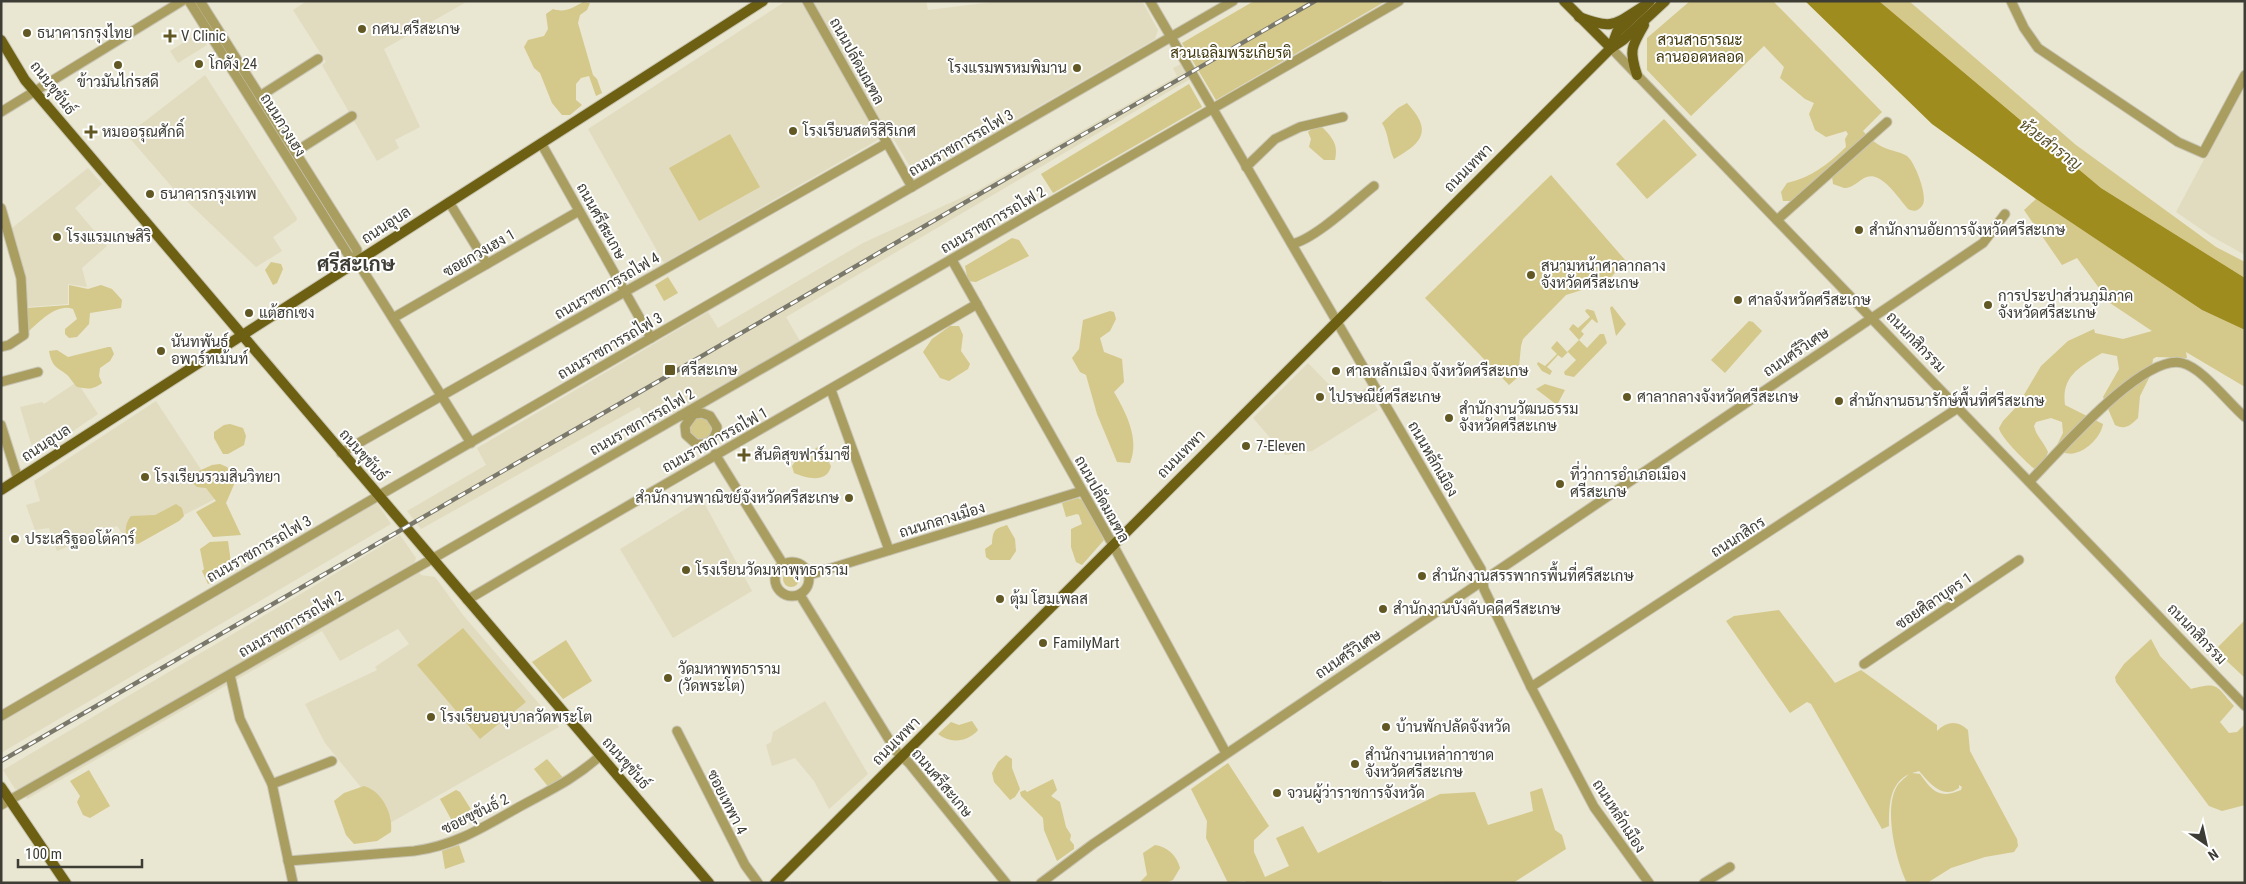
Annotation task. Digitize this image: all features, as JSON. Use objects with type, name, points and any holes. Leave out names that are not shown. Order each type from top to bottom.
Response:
[{"type":"main road","name":"ถนนอุบล","points":[[1,490],[763,1]]},
{"type":"main road","name":"ถนนกสิกรรม","points":[[1564,1],[1611,48]]},
{"type":"main road","points":[[1579,17],[1601,25],[1611,25],[1665,1]]},
{"type":"main road","points":[[1637,75],[1632,59],[1632,44],[1648,7]]},
{"type":"main road","name":"ถนนเทพา","points":[[774,883],[1337,320],[1611,48],[1623,40],[1648,7]]},
{"type":"main road","name":"ถนนขุขันธ์","points":[[1,40],[25,80],[35,92],[709,883]]},
{"type":"main road","points":[[1,787],[6,802],[66,883]]},
{"type":"street","points":[[1,112],[182,1]]},
{"type":"street","name":"ถนนกวงเฮง","points":[[189,1],[349,256],[357,261],[471,443]]},
{"type":"street","name":"ถนนกวงเฮง","points":[[200,1],[357,250],[357,261]]},
{"type":"street","name":"ถนนปลัดมณฑล","points":[[808,1],[912,187]]},
{"type":"street","name":"ถนนหลักเมือง","points":[[1150,1],[1481,569],[1484,589],[1531,687],[1594,807],[1649,883]]},
{"type":"street","name":"ถนนราชการรถไฟ 3","points":[[1,716],[1233,1]]},
{"type":"street","name":"ถนนราชการรถไฟ 2","points":[[6,802],[432,560],[678,416],[691,412],[712,397],[1399,1]]},
{"type":"street","points":[[2011,1],[2024,28],[2038,48],[2178,142],[2203,153],[2245,75]]},
{"type":"street","name":"ถนนกสิกรรม","points":[[1611,48],[2245,706]]},
{"type":"street","points":[[260,96],[318,59]]},
{"type":"street","points":[[296,152],[352,116]]},
{"type":"street","points":[[1246,167],[1275,139],[1300,127],[1343,117]]},
{"type":"street","points":[[1777,220],[1887,122]]},
{"type":"street","name":"ถนนศรีสะเกษ","points":[[542,143],[651,338]]},
{"type":"street","name":"ถนนราชการรถไฟ 4","points":[[342,453],[887,143]]},
{"type":"street","points":[[1292,244],[1300,242],[1321,228],[1374,186]]},
{"type":"street","points":[[449,202],[487,264]]},
{"type":"street","points":[[1,208],[21,278],[24,335],[9,345],[1,347]]},
{"type":"street","name":"ซอยกวงเฮง 1","points":[[393,318],[579,210]]},
{"type":"street","name":"ถนนศรีวิเศษ","points":[[1041,883],[1093,844],[1226,753],[1983,243],[2005,214]]},
{"type":"street","name":"ถนนปลัดมณฑล","points":[[952,260],[1113,546],[1226,753]]},
{"type":"street","name":"ถนนราชการรถไฟ 1","points":[[467,600],[699,463],[831,390],[976,304]]},
{"type":"street","points":[[2030,481],[2120,390],[2159,366],[2172,362],[2182,363],[2199,371],[2245,417]]},
{"type":"street","points":[[1,382],[38,372]]},
{"type":"street","points":[[831,390],[889,550]]},
{"type":"street","points":[[710,416],[712,397]]},
{"type":"street","name":"ถนนกสิกร","points":[[1531,687],[1958,408]]},
{"type":"street","points":[[691,412],[710,416],[716,423],[715,436],[709,442],[701,444],[689,439],[685,431],[691,412]]},
{"type":"street","points":[[1,425],[18,479]]},
{"type":"street","points":[[715,436],[731,446]]},
{"type":"street","points":[[699,463],[701,444]]},
{"type":"street","points":[[716,454],[783,564]]},
{"type":"street","name":"ถนนกลางเมือง","points":[[809,575],[1082,491]]},
{"type":"street","name":"ซอยศิลาบุตร 1","points":[[1864,664],[2019,560]]},
{"type":"street","points":[[799,563],[809,575],[808,586],[800,594],[792,597],[778,591],[774,578],[775,572],[783,564],[799,563]]},
{"type":"street","name":"ถนนศรีสะเกษ","points":[[800,594],[896,751],[1006,883]]},
{"type":"street","points":[[230,675],[240,720],[272,784],[293,883]]},
{"type":"street","name":"ซอยเทพา 4","points":[[677,731],[745,865],[758,883]]},
{"type":"street","name":"ซอยขุขันธ์ 2","points":[[288,861],[414,851],[430,849],[459,840],[569,782],[600,756]]},
{"type":"street","points":[[272,784],[332,762]]},
{"type":"street","points":[[1704,883],[1730,867]]},
{"type":"shaded area","points":[[307,1],[468,1],[384,49],[420,127],[395,140],[399,148],[377,161],[322,65],[326,62],[293,10]]},
{"type":"shaded area","name":"โรงเรียนสตรีสิริเกศ","points":[[786,1],[926,1],[928,10],[1001,1],[1142,1],[1158,30],[1155,39],[925,172],[914,173],[890,133],[664,263],[588,129]]},
{"type":"shaded area","points":[[1805,1],[1879,1],[2101,188],[2245,278],[2245,330],[2202,310],[2036,199],[1932,124]]},
{"type":"shaded area","points":[[199,33],[207,45],[178,63],[170,51]]},
{"type":"shaded area","points":[[1181,64],[1190,79],[786,317],[800,341],[650,425],[639,407],[421,529],[407,511],[486,465],[477,448],[708,312],[718,328],[863,243],[978,190],[1177,76],[1173,68]]},
{"type":"shaded area","points":[[205,75],[297,218],[296,221],[273,237],[282,251],[256,267],[172,187],[127,135]]},
{"type":"shaded area","points":[[2245,83],[2245,255],[2211,236],[2176,212]]},
{"type":"shaded area","name":"โรงแรมเกษสิริ","points":[[88,168],[102,184],[75,208],[107,246],[82,268],[87,287],[68,284],[68,304],[27,307],[26,277],[12,228]]},
{"type":"shaded area","points":[[1308,363],[1348,404],[1365,388],[1378,410],[1312,451],[1285,455],[1253,418]]},
{"type":"shaded area","points":[[77,382],[98,414],[35,457],[20,407],[42,402],[44,404]]},
{"type":"shaded area","name":"โรงเรียนรวมสินวิทยา","points":[[156,401],[219,497],[129,543],[117,526],[57,551],[49,528],[35,530],[26,505],[40,501],[34,481]]},
{"type":"shaded area","name":"โรงเรียนวัดมหาพุทธาราม","points":[[702,499],[752,591],[673,638],[620,549]]},
{"type":"shaded area","points":[[376,501],[391,524],[1,753],[1,721]]},
{"type":"shaded area","points":[[400,535],[416,558],[414,565],[421,575],[435,577],[463,615],[559,727],[390,823],[325,743],[305,704],[377,670],[375,667],[409,644],[398,629],[340,661],[322,631],[27,799],[22,789],[15,789],[3,770]]},
{"type":"shaded area","points":[[825,701],[868,774],[829,809],[814,781],[795,758],[772,766],[766,745],[771,742],[773,732]]},
{"type":"green space","name":"สวนเฉลิมพระเกียรติ","points":[[1254,1],[1386,1],[1216,100],[1182,43]]},
{"type":"green space","name":"สวนสาธารณะ ลานออดหลอด","points":[[1690,1],[1773,1],[1882,112],[1863,131],[1879,145],[1907,156],[1917,172],[1922,188],[1924,202],[1922,206],[1916,210],[1908,209],[1884,182],[1872,176],[1844,188],[1833,184],[1832,176],[1795,201],[1783,201],[1781,192],[1787,183],[1819,170],[1846,147],[1845,139],[1848,134],[1846,131],[1826,137],[1815,130],[1809,114],[1814,103],[1805,99],[1780,78],[1784,67],[1764,46],[1691,116],[1647,70],[1647,38]]},
{"type":"green space","points":[[1879,1],[1909,1],[2076,145],[2216,247],[2245,262],[2245,278],[2101,188]]},
{"type":"green space","points":[[583,2],[590,3],[587,10],[580,15],[578,23],[593,75],[597,79],[602,93],[596,96],[589,76],[581,78],[576,84],[576,100],[582,105],[570,115],[562,115],[552,103],[540,73],[534,68],[524,47],[528,40],[544,36],[548,29],[546,14],[553,9],[565,10]]},
{"type":"green space","name":"สวนเฉลิมพระเกียรติ","points":[[1189,84],[1202,107],[1053,193],[1041,174]]},
{"type":"green space","points":[[1407,103],[1420,121],[1421,135],[1412,147],[1394,159],[1382,123],[1398,108]]},
{"type":"green space","points":[[1664,119],[1697,155],[1647,199],[1616,164]]},
{"type":"green space","points":[[1319,124],[1335,144],[1335,160],[1324,160],[1309,147],[1311,139],[1308,132]]},
{"type":"green space","points":[[730,134],[760,187],[699,221],[669,168]]},
{"type":"green space","name":"สนามหน้าศาลากลาง จังหวัดศรีสะเกษ","points":[[1551,175],[1626,261],[1601,288],[1585,289],[1566,295],[1523,339],[1518,377],[1509,385],[1425,298]]},
{"type":"green space","points":[[2036,199],[2202,310],[2245,330],[2245,387],[2186,352],[2187,358],[2156,357],[2153,359],[2151,374],[2140,396],[2138,418],[2127,426],[2122,427],[2115,425],[2103,397],[2119,369],[2117,356],[2102,353],[2074,373],[2069,379],[2065,395],[2065,405],[2103,424],[2100,433],[2085,449],[2073,454],[2065,453],[2054,451],[2063,433],[2062,422],[2051,418],[2036,422],[2035,430],[2048,452],[2043,465],[2037,471],[2033,468],[2009,444],[1999,428],[2018,405],[2041,366],[2068,341],[2094,329],[2095,333],[2123,339],[2152,331],[2110,303],[2077,258],[2062,265],[2024,210]]},
{"type":"green space","points":[[1012,238],[1019,240],[1029,256],[976,282],[968,281],[965,266]]},
{"type":"green space","points":[[271,262],[281,264],[283,269],[277,283],[273,285],[265,270]]},
{"type":"green space","points":[[668,277],[678,293],[664,301],[655,285]]},
{"type":"green space","points":[[69,285],[88,289],[101,285],[112,289],[122,300],[121,308],[90,313],[89,324],[77,337],[69,338],[65,334],[65,329],[77,319],[73,309],[67,308],[49,314],[28,332],[27,308],[69,305]]},
{"type":"green space","points":[[1612,306],[1626,324],[1616,336],[1610,308]]},
{"type":"green space","points":[[1587,309],[1594,311],[1598,322],[1592,319],[1581,331],[1584,334],[1579,340],[1569,329],[1573,324],[1578,328],[1590,317],[1585,311]]},
{"type":"green space","points":[[1110,311],[1114,312],[1116,319],[1110,331],[1100,338],[1104,352],[1122,359],[1124,382],[1114,392],[1130,426],[1133,454],[1130,463],[1117,462],[1097,414],[1086,375],[1080,372],[1072,358],[1079,349],[1083,320]]},
{"type":"green space","points":[[1749,321],[1753,322],[1762,331],[1725,373],[1711,360]]},
{"type":"green space","points":[[950,326],[959,326],[963,335],[961,351],[970,364],[968,369],[949,381],[940,378],[923,352],[932,339]]},
{"type":"green space","points":[[1600,334],[1604,334],[1607,343],[1574,377],[1565,375],[1564,372],[1576,360],[1568,352],[1562,358],[1558,355],[1547,367],[1552,371],[1550,375],[1542,371],[1537,364],[1538,362],[1545,366],[1557,354],[1551,348],[1557,341],[1567,352],[1579,340],[1587,348]]},
{"type":"green space","points":[[111,347],[114,354],[110,361],[100,368],[99,376],[102,383],[90,388],[77,387],[67,375],[54,365],[49,351],[57,350],[68,357]]},
{"type":"green space","points":[[1545,384],[1565,390],[1557,405],[1536,389]]},
{"type":"green space","points":[[701,417],[709,420],[712,428],[709,436],[701,439],[693,436],[690,428],[693,420]]},
{"type":"green space","points":[[230,424],[243,428],[246,436],[244,445],[228,454],[223,454],[214,438],[214,432],[224,425]]},
{"type":"green space","points":[[819,446],[826,449],[827,459],[831,466],[829,472],[816,478],[804,477],[794,473],[792,466],[801,457]]},
{"type":"green space","points":[[220,464],[227,467],[236,480],[226,503],[241,535],[213,537],[196,512],[216,501],[206,488],[197,487],[188,479],[190,475],[212,465]]},
{"type":"green space","points":[[1078,498],[1083,500],[1104,540],[1082,565],[1076,562],[1071,547],[1071,529],[1082,524],[1077,514],[1066,517],[1062,503]]},
{"type":"green space","points":[[176,504],[182,508],[184,516],[179,521],[138,544],[129,540],[126,529],[131,516],[155,515]]},
{"type":"green space","points":[[1007,525],[1015,539],[1016,551],[1010,560],[990,560],[986,557],[985,549],[992,544],[995,531]]},
{"type":"green space","points":[[228,541],[232,570],[208,584],[202,571],[204,569],[200,549],[210,542]]},
{"type":"green space","points":[[791,571],[797,573],[799,579],[797,585],[791,587],[785,585],[783,579],[785,573]]},
{"type":"green space","points":[[1779,610],[1835,683],[1861,670],[1937,725],[1937,731],[1945,725],[1952,723],[1956,723],[1968,730],[1970,751],[2017,839],[2018,846],[2014,852],[1985,857],[1951,868],[1927,883],[1907,883],[1899,862],[1893,836],[1891,809],[1896,788],[1909,774],[1902,778],[1894,790],[1890,803],[1889,826],[1882,829],[1811,704],[1807,702],[1790,713],[1726,621],[1734,616]],"holes":[[[1919,771],[1932,785],[1942,791],[1953,791],[1959,788],[1959,785],[1962,787],[1961,790],[1947,794],[1937,792],[1920,774],[1912,773]]]},
{"type":"green space","points":[[2245,620],[2245,678],[2215,650]]},
{"type":"green space","points":[[463,628],[526,702],[480,739],[417,665]]},
{"type":"green space","points":[[2151,639],[2160,656],[2191,689],[2207,686],[2216,687],[2234,706],[2220,722],[2229,733],[2237,732],[2245,724],[2245,805],[2222,811],[2209,806],[2116,682],[2115,677],[2124,664]]},
{"type":"green space","points":[[566,640],[592,681],[563,699],[532,662]]},
{"type":"green space","points":[[972,721],[978,730],[964,739],[953,740],[938,734],[951,722],[959,725]]},
{"type":"green space","points":[[1006,755],[1012,759],[1012,768],[1020,789],[1015,797],[1010,800],[994,782],[992,773],[998,762]]},
{"type":"green space","points":[[547,759],[565,780],[550,789],[534,769]]},
{"type":"green space","points":[[1228,763],[1269,826],[1254,840],[1254,852],[1265,877],[1289,866],[1276,838],[1303,826],[1318,853],[1440,794],[1475,792],[1488,825],[1533,811],[1530,792],[1542,788],[1555,830],[1562,835],[1566,849],[1513,883],[1382,881],[1381,883],[1246,883],[1245,881],[1228,883],[1206,838],[1207,821],[1191,789]]},
{"type":"green space","points":[[89,770],[110,806],[90,818],[83,815],[77,802],[80,796],[70,781]]},
{"type":"green space","points":[[1053,779],[1057,790],[1051,796],[1060,802],[1066,827],[1071,835],[1070,840],[1074,845],[1074,849],[1057,861],[1044,830],[1043,818],[1021,796],[1020,792],[1025,790],[1027,792]]},
{"type":"green space","points":[[364,786],[376,793],[385,804],[390,818],[391,832],[377,841],[354,844],[346,835],[334,801],[344,793]]},
{"type":"green space","points":[[456,790],[460,792],[472,811],[467,820],[456,823],[451,819],[440,799]]},
{"type":"green space","points":[[459,845],[465,862],[445,869],[442,851]]},
{"type":"green space","points":[[1155,845],[1171,853],[1177,860],[1180,868],[1173,880],[1165,883],[1139,883],[1147,875],[1143,853]]},
{"type":"railway","points":[[1,761],[1315,1]]},
{"type":"place","name":"กศน.ศรีสะเกษ","points":[[362,29]]},
{"type":"place","name":"ธนาคารกรุงไทย","points":[[27,33]]},
{"type":"place","name":"V Clinic","points":[[170,36]]},
{"type":"place","name":"โกดัง 24","points":[[199,64]]},
{"type":"place","name":"ข้าวมันไก่รสดี","points":[[118,65]]},
{"type":"place","name":"โรงแรมพรหมพิมาน","points":[[1077,68]]},
{"type":"place","name":"โรงเรียนสตรีสิริเกศ","points":[[793,131]]},
{"type":"place","name":"หมออรุณศักดิ์","points":[[91,132]]},
{"type":"place","name":"ธนาคารกรุงเทพ","points":[[150,194]]},
{"type":"place","name":"สำนักงานอัยการจังหวัดศรีสะเกษ","points":[[1859,230]]},
{"type":"place","name":"โรงแรมเกษสิริ","points":[[57,237]]},
{"type":"place","name":"สนามหน้าศาลากลาง จังหวัดศรีสะเกษ","points":[[1531,275]]},
{"type":"place","name":"ศาลจังหวัดศรีสะเกษ","points":[[1738,300]]},
{"type":"place","name":"การประปาส่วนภูมิภาค จังหวัดศรีสะเกษ","points":[[1988,305]]},
{"type":"place","name":"แต้ฮกเซง","points":[[249,313]]},
{"type":"place","name":"นันทพันธ์ อพาร์ทเม้นท์","points":[[161,351]]},
{"type":"place","name":"ศรีสะเกษ","points":[[670,370]]},
{"type":"place","name":"ศาลหลักเมือง จังหวัดศรีสะเกษ","points":[[1336,371]]},
{"type":"place","name":"ไปรษณีย์ศรีสะเกษ","points":[[1320,397]]},
{"type":"place","name":"ศาลากลางจังหวัดศรีสะเกษ","points":[[1627,397]]},
{"type":"place","name":"สำนักงานธนารักษ์พื้นที่ศรีสะเกษ","points":[[1839,401]]},
{"type":"place","name":"สำนักงานวัฒนธรรม จังหวัดศรีสะเกษ","points":[[1449,418]]},
{"type":"place","name":"7-Eleven","points":[[1246,446]]},
{"type":"place","name":"สันติสุขฟาร์มาซี","points":[[744,455]]},
{"type":"place","name":"โรงเรียนรวมสินวิทยา","points":[[145,477]]},
{"type":"place","name":"ที่ว่าการอำเภอเมือง ศรีสะเกษ","points":[[1560,484]]},
{"type":"place","name":"สำนักงานพาณิชย์จังหวัดศรีสะเกษ","points":[[849,498]]},
{"type":"place","name":"ประเสริฐออโต้คาร์","points":[[15,539]]},
{"type":"place","name":"โรงเรียนวัดมหาพุทธาราม","points":[[686,570]]},
{"type":"place","name":"สำนักงานสรรพากรพื้นที่ศรีสะเกษ","points":[[1422,576]]},
{"type":"place","name":"ตุ้ม โฮมเพลส","points":[[1000,599]]},
{"type":"place","name":"สำนักงานบังคับคดีศรีสะเกษ","points":[[1383,609]]},
{"type":"place","name":"FamilyMart","points":[[1043,643]]},
{"type":"place","name":"วัดมหาพุทธาราม (วัดพระโต)","points":[[668,678]]},
{"type":"place","name":"โรงเรียนอนุบาลวัดพระโต","points":[[431,717]]},
{"type":"place","name":"บ้านพักปลัดจังหวัด","points":[[1386,727]]},
{"type":"place","name":"สำนักงานเหล่ากาชาด จังหวัดศรีสะเกษ","points":[[1355,764]]},
{"type":"place","name":"จวนผู้ว่าราชการจังหวัด","points":[[1277,793]]},
{"type":"district","name":"ศรีสะเกษ","points":[[356,264]]},
{"type":"water label","name":"ห้วยสำราญ","points":[[2051,144]]}]
